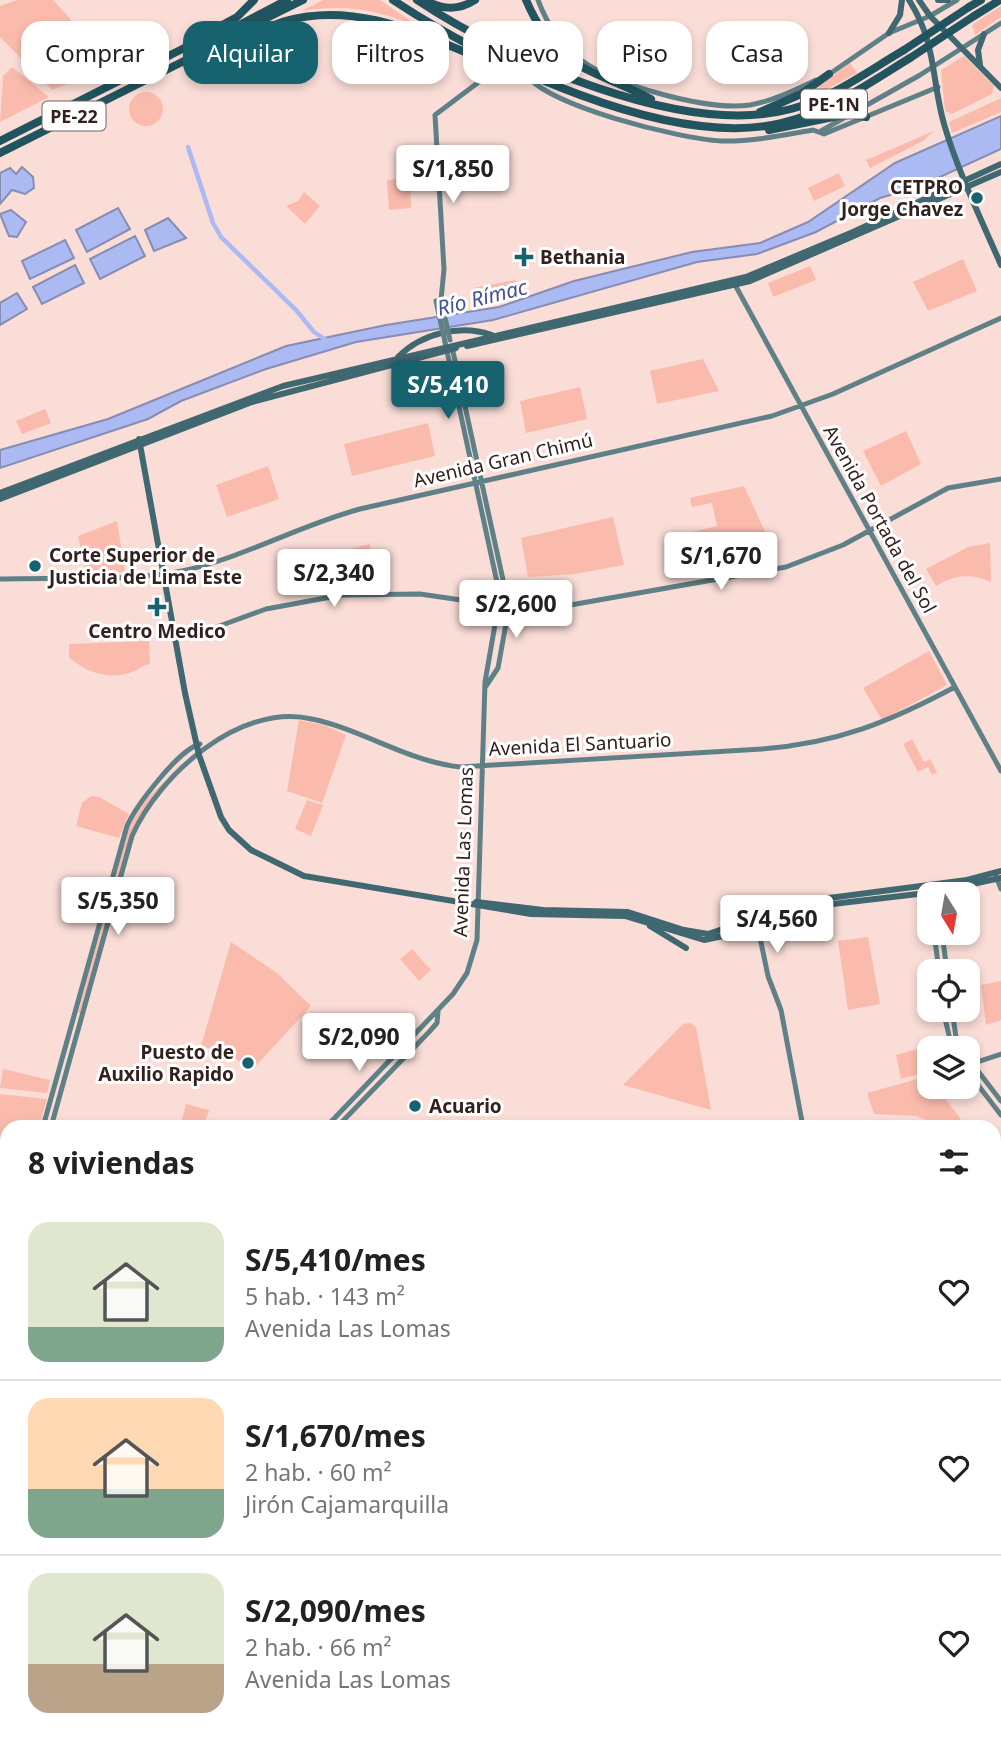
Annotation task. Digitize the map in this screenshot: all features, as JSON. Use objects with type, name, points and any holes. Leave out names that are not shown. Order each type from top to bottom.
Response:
[{"type":"highway","points":[[174,54],[187,43],[237,17],[254,0]]},
{"type":"highway","points":[[174,54],[193,50],[287,0]]},
{"type":"highway","points":[[262,21],[303,0]]},
{"type":"highway","name":"PE-1N","points":[[393,0],[463,43]]},
{"type":"highway","name":"PE-1N","points":[[417,0],[451,23],[510,53],[570,76],[669,108],[716,116],[751,116],[783,111],[814,101],[972,12],[1000,0]]},
{"type":"highway","points":[[425,0],[448,8],[461,7],[475,0]]},
{"type":"highway","points":[[526,0],[539,28],[569,61],[669,108]]},
{"type":"highway","name":"PE-1N","points":[[559,84],[676,123],[714,128],[749,128],[779,124],[818,111],[910,58],[972,12],[981,0]]},
{"type":"highway","points":[[270,21],[328,13],[377,17],[463,51]]},
{"type":"highway","name":"PE-22","points":[[0,141],[174,54]]},
{"type":"highway","name":"PE-22","points":[[0,153],[183,61]]},
{"type":"highway","points":[[751,116],[801,94],[829,74]]},
{"type":"highway","points":[[749,128],[782,129],[848,114],[866,117]]},
{"type":"main road","points":[[889,33],[900,15],[902,0]]},
{"type":"main road","points":[[909,0],[921,19],[935,65],[948,135],[1001,265]]},
{"type":"main road","points":[[919,0],[930,16],[1001,88]]},
{"type":"main road","points":[[938,0],[948,0]]},
{"type":"main road","points":[[981,66],[978,50],[984,34]]},
{"type":"main road","points":[[0,499],[266,391],[449,345],[750,281],[1001,164]]},
{"type":"main road","points":[[0,493],[270,396],[449,345],[734,283],[966,181],[1001,172]]},
{"type":"main road","points":[[398,357],[421,340],[438,333],[470,330],[494,335]]},
{"type":"main road","points":[[140,442],[173,636],[197,749],[225,826],[238,840],[263,857],[304,876],[475,903],[625,916],[704,940],[807,907],[917,893]]},
{"type":"main road","points":[[969,882],[999,875]]},
{"type":"main road","points":[[584,913],[628,912],[684,930],[708,934],[806,901],[917,892]]},
{"type":"main road","points":[[646,923],[686,948]]},
{"type":"street","points":[[538,0],[560,41],[583,61],[610,75],[666,95],[706,103],[750,105],[788,93],[829,74],[889,33],[930,16],[957,0]]},
{"type":"street","points":[[823,132],[848,114],[920,75],[1001,23]]},
{"type":"street","name":"Avenida Las Lomas","points":[[477,84],[435,116],[444,269],[437,298],[484,479],[509,607],[498,668],[486,686]]},
{"type":"street","points":[[534,84],[548,94],[684,136],[725,141],[823,132],[939,87]]},
{"type":"street","points":[[742,301],[744,289],[750,281]]},
{"type":"street","name":"Avenida Portada del Sol","points":[[734,283],[1001,771]]},
{"type":"street","name":"Avenida Gran Chimú","points":[[0,579],[162,574],[204,565],[325,519],[484,479],[758,419],[801,406],[1001,318]]},
{"type":"street","name":"Avenida Las Lomas","points":[[333,1120],[439,1009],[462,981],[470,966],[477,940],[475,903],[486,686],[500,606],[499,589],[449,345]]},
{"type":"street","points":[[173,636],[214,628],[266,609],[342,595],[421,594],[509,607],[573,606],[786,566],[816,557],[948,488],[1001,479]]},
{"type":"street","points":[[497,622],[506,624]]},
{"type":"street","name":"Avenida El Santuario","points":[[197,749],[255,724],[279,717],[298,716],[335,726],[432,763],[460,766],[808,745],[882,724],[955,687]]},
{"type":"street","points":[[45,1120],[118,852],[137,807],[197,749]]},
{"type":"street","points":[[53,1120],[132,836],[145,812],[197,749]]},
{"type":"street","points":[[137,807],[145,812]]},
{"type":"street","points":[[118,852],[127,854]]},
{"type":"street","points":[[999,875],[1001,889]]},
{"type":"street","points":[[757,923],[768,976],[780,1010],[802,1120]]},
{"type":"street","name":"Avenida Las Lomas","points":[[344,1120],[437,1023],[439,1009]]},
{"type":"street","points":[[412,1037],[418,1042]]},
{"type":"street","points":[[980,1060],[1001,1055]]},
{"type":"street","points":[[987,1058],[981,1075],[1001,1101]]},
{"type":"street","points":[[388,1061],[394,1066]]},
{"type":"street","points":[[980,1088],[1001,1115]]},
{"type":"shaded area","points":[[17,0],[53,0],[72,21],[21,21],[21,58],[0,37],[0,6]]},
{"type":"shaded area","points":[[323,0],[380,0],[411,21],[348,8],[302,11]]},
{"type":"shaded area","points":[[1001,6],[1001,17],[975,35],[972,25]]},
{"type":"shaded area","points":[[964,56],[994,86],[992,94],[952,114],[945,111],[941,70]]},
{"type":"shaded area","points":[[850,63],[857,73],[822,92],[818,86]]},
{"type":"shaded area","points":[[12,67],[21,74],[21,84],[33,84],[49,97],[0,122],[3,76]]},
{"type":"shaded area","points":[[46,84],[65,84],[65,85],[52,90]]},
{"type":"shaded area","points":[[146,92],[158,97],[163,109],[158,121],[146,126],[134,121],[129,109],[134,97]]},
{"type":"shaded area","points":[[1001,98],[1001,112],[952,133],[949,122]]},
{"type":"shaded area","points":[[934,131],[923,141],[870,168],[866,160]]},
{"type":"shaded area","points":[[839,173],[845,186],[814,201],[808,188]]},
{"type":"shaded area","points":[[410,178],[411,208],[389,210],[387,180]]},
{"type":"shaded area","points":[[304,192],[320,206],[305,224],[286,206],[298,201]]},
{"type":"shaded area","points":[[963,259],[977,291],[928,311],[913,282]]},
{"type":"shaded area","points":[[810,266],[816,280],[773,297],[768,283]]},
{"type":"shaded area","points":[[516,280],[518,293],[476,302],[473,288]]},
{"type":"shaded area","points":[[703,359],[719,391],[657,404],[650,371]]},
{"type":"shaded area","points":[[580,387],[587,419],[526,433],[520,401]]},
{"type":"shaded area","points":[[45,409],[51,423],[22,434],[16,421]]},
{"type":"shaded area","points":[[428,423],[435,456],[352,476],[344,444]]},
{"type":"shaded area","points":[[906,431],[921,464],[881,486],[863,451]]},
{"type":"shaded area","points":[[268,466],[279,499],[227,517],[216,485]]},
{"type":"shaded area","points":[[744,486],[768,538],[687,554],[684,534],[717,526],[712,503],[692,507],[690,498]]},
{"type":"shaded area","points":[[613,517],[624,565],[575,574],[528,577],[521,538]]},
{"type":"shaded area","points":[[117,521],[125,572],[86,572],[78,536]]},
{"type":"shaded area","points":[[990,543],[991,582],[963,576],[936,586],[926,569],[968,547]]},
{"type":"shaded area","points":[[370,544],[371,562],[340,564],[338,552]]},
{"type":"shaded area","points":[[149,641],[150,664],[125,674],[99,674],[69,657],[69,644]]},
{"type":"shaded area","points":[[929,651],[947,685],[882,720],[863,688]]},
{"type":"shaded area","points":[[299,720],[324,725],[346,735],[322,803],[287,791]]},
{"type":"shaded area","points":[[912,739],[924,762],[930,759],[937,772],[932,775],[928,767],[918,772],[903,744]]},
{"type":"shaded area","points":[[182,763],[138,820],[78,1013],[129,827],[145,801]]},
{"type":"shaded area","points":[[91,796],[99,797],[129,814],[119,838],[76,826],[82,803]]},
{"type":"shaded area","points":[[307,800],[323,805],[311,836],[295,829]]},
{"type":"shaded area","points":[[868,937],[880,1004],[848,1010],[838,941]]},
{"type":"shaded area","points":[[231,942],[277,973],[311,1006],[252,1070],[228,1054],[201,1046]]},
{"type":"shaded area","points":[[412,949],[431,970],[419,981],[400,959]]},
{"type":"shaded area","points":[[1001,981],[1001,1020],[986,1025],[981,985]]},
{"type":"shaded area","points":[[690,1023],[696,1027],[711,1110],[623,1085],[683,1024]]},
{"type":"shaded area","points":[[917,1049],[917,1075],[901,1079],[896,1055]]},
{"type":"shaded area","points":[[3,1069],[50,1080],[47,1093],[0,1088]]},
{"type":"shaded area","points":[[917,1079],[917,1099],[945,1099],[961,1119],[926,1120],[916,1116],[874,1114],[867,1093]]},
{"type":"shaded area","points":[[0,1094],[47,1099],[41,1120],[0,1120]]},
{"type":"shaded area","points":[[186,1104],[209,1110],[206,1120],[182,1120]]},
{"type":"water","points":[[1001,116],[1001,149],[918,187],[880,198],[816,232],[757,254],[697,262],[493,320],[356,342],[266,369],[181,401],[148,419],[0,468],[0,450],[108,419],[286,346],[386,325],[499,307],[574,281],[692,252],[760,243],[808,222],[895,163]]},
{"type":"water","points":[[22,167],[33,177],[34,188],[25,194],[12,190],[0,204],[0,173],[10,168],[16,174]]},
{"type":"water","points":[[118,208],[130,229],[87,252],[76,230]]},
{"type":"water","points":[[11,210],[26,222],[17,237],[9,236],[0,214]]},
{"type":"water","points":[[168,218],[186,238],[154,251],[145,230]]},
{"type":"water","points":[[135,236],[145,256],[100,279],[90,259]]},
{"type":"water","points":[[65,240],[74,258],[30,279],[22,261]]},
{"type":"water","points":[[75,265],[84,283],[42,304],[33,287]]},
{"type":"water","points":[[17,293],[27,309],[0,325],[0,303]]},
{"type":"waterway","points":[[188,147],[213,223],[221,237],[296,310],[314,332],[329,342]]},
{"type":"place","name":"CETPRO Jorge Chavez","points":[[977,198]]},
{"type":"place","name":"Bethania","points":[[524,257]]},
{"type":"place","name":"Corte Superior de Justicia de Lima Este","points":[[35,566]]},
{"type":"place","name":"Centro Medico","points":[[157,607]]},
{"type":"place","name":"Puesto de Auxilio Rapido","points":[[248,1063]]},
{"type":"place","name":"Acuario","points":[[415,1106]]},
{"type":"water label","name":"Río Rímac","points":[[482,297]]}]
